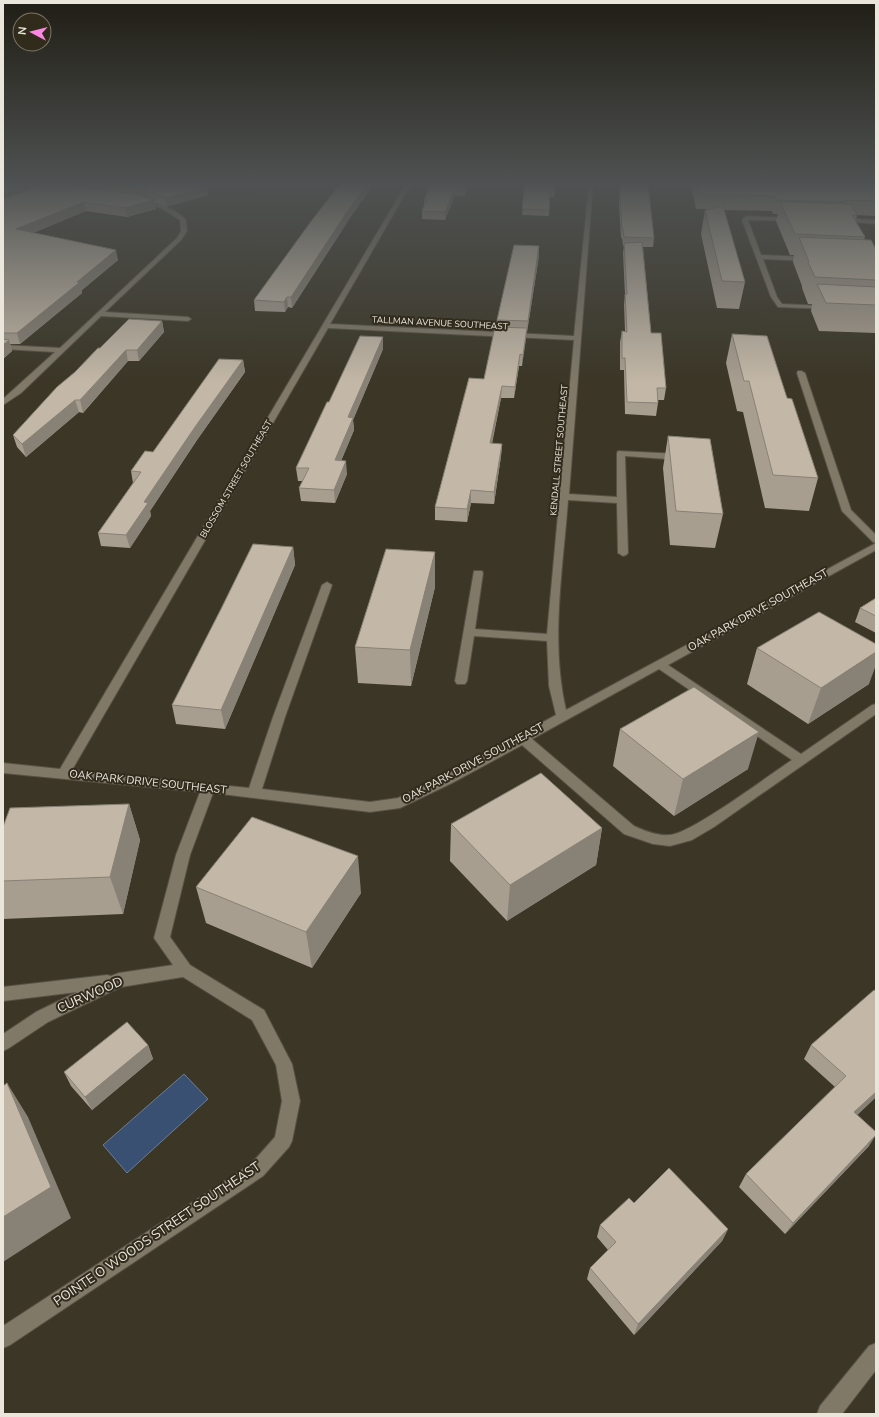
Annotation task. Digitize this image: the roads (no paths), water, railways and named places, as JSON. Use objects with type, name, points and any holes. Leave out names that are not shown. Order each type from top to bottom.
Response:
[{"type":"street","points":[[3,402],[18,391],[167,250]]},
{"type":"street","name":"BLOSSOM STREET SOUTHEAST","points":[[64,774],[370,250]]},
{"type":"street","name":"KENDALL STREET SOUTHEAST","points":[[562,716],[555,686],[552,638],[585,250]]},
{"type":"street","points":[[756,250],[774,298],[780,306],[836,309]]},
{"type":"street","points":[[759,257],[813,259]]},
{"type":"street","points":[[100,314],[188,319]]},
{"type":"street","name":"TALLMAN AVENUE SOUTHEAST","points":[[326,326],[578,338]]},
{"type":"street","points":[[3,347],[62,350]]},
{"type":"street","points":[[800,373],[847,511],[876,540]]},
{"type":"street","points":[[622,553],[621,453],[686,457]]},
{"type":"street","points":[[565,497],[622,500]]},
{"type":"street","name":"OAK PARK DRIVE SOUTHEAST","points":[[3,768],[208,788],[370,807],[400,802],[447,780],[876,546]]},
{"type":"street","points":[[461,681],[478,573]]},
{"type":"street","points":[[254,793],[279,717],[327,585]]},
{"type":"street","points":[[468,632],[552,638]]},
{"type":"street","points":[[659,664],[800,760]]},
{"type":"street","points":[[522,738],[629,830],[650,838],[667,842],[686,838],[876,708]]},
{"type":"street","points":[[185,970],[162,938],[183,855],[208,788]]},
{"type":"street","name":"CURWOOD","points":[[3,1042],[42,1017],[119,980],[185,970]]},
{"type":"street","name":"POINTE O WOODS STREET SOUTHEAST","points":[[3,1338],[257,1170],[283,1141],[291,1102],[287,1079],[284,1064],[258,1015],[185,970]]},
{"type":"street","points":[[3,994],[119,980]]},
{"type":"street","points":[[828,1414],[876,1353]]},
{"type":"water","points":[[184,1074],[208,1099],[127,1173],[103,1145]]}]
